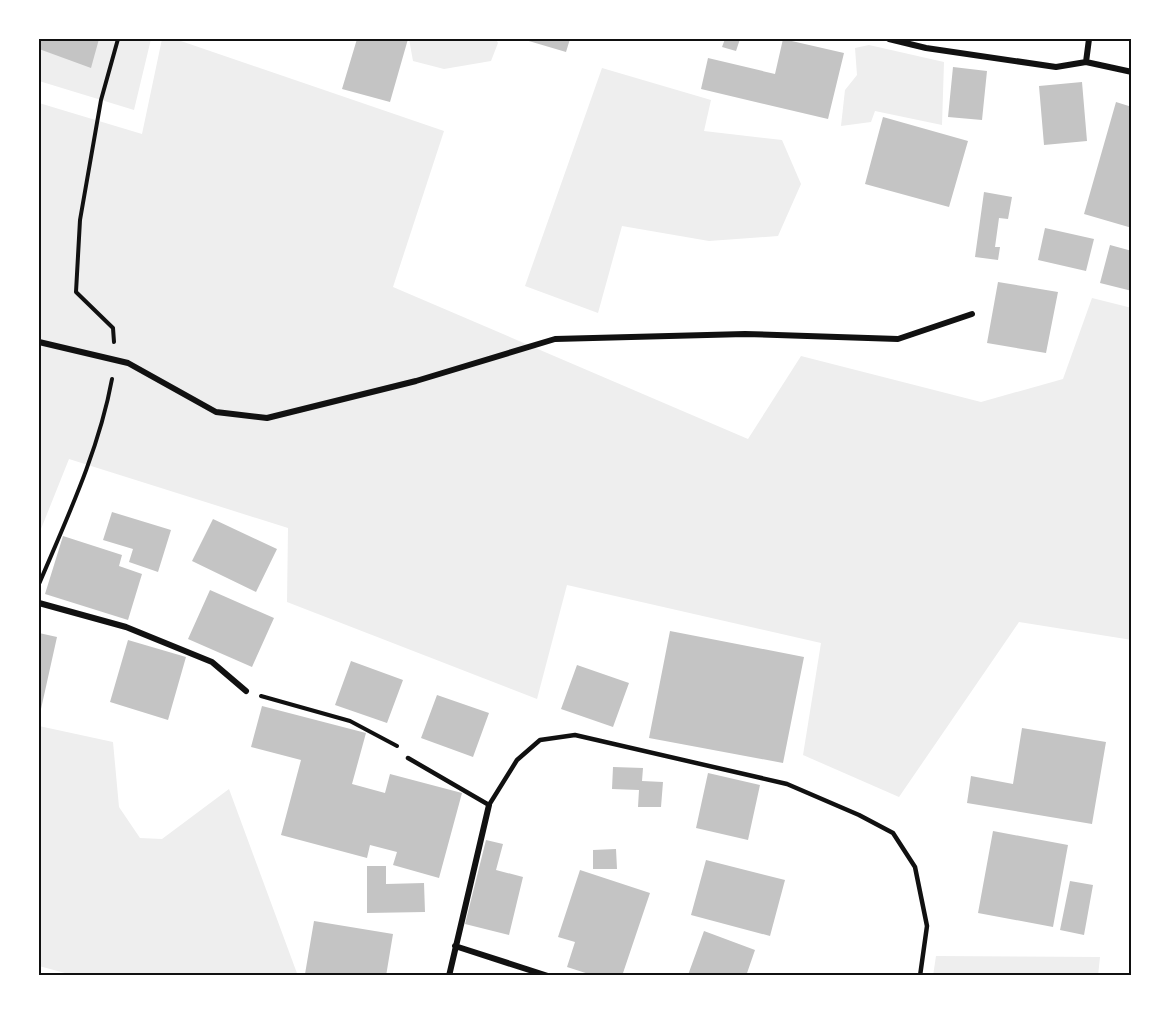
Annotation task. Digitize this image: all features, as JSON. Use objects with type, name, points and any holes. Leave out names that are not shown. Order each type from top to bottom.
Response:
[{"type":"street","points":[[889,39],[926,48],[1056,67],[1086,62],[1132,72]]},
{"type":"street","points":[[1086,62],[1089,39]]},
{"type":"street","points":[[39,342],[128,363],[216,412],[267,418],[416,381],[555,339],[745,334],[898,339],[972,314]]},
{"type":"street","points":[[39,603],[126,627],[212,662],[246,692]]},
{"type":"street","points":[[449,976],[489,805]]},
{"type":"street","points":[[455,946],[548,976]]},
{"type":"lane","points":[[408,758],[489,805],[517,760],[540,740],[575,735],[787,784],[859,815],[893,833],[915,867],[927,926],[920,976]]},
{"type":"path","points":[[39,584],[76,499],[108,401],[116,360],[113,328],[76,292],[80,220],[101,100],[118,39]]},
{"type":"path","points":[[246,692],[350,721],[401,748],[408,758]]},
{"type":"shaded area","points":[[39,39],[151,39],[134,110],[39,81]]},
{"type":"shaded area","points":[[162,39],[175,39],[444,131],[393,287],[748,439],[801,356],[981,402],[1063,379],[1092,298],[1132,308],[1132,640],[1019,622],[899,797],[803,755],[821,643],[567,585],[537,699],[287,602],[288,528],[69,459],[39,534],[39,103],[142,134]]},
{"type":"shaded area","points":[[409,39],[496,39],[498,43],[491,61],[444,69],[413,61]]},
{"type":"shaded area","points":[[869,45],[944,62],[942,125],[875,111],[871,122],[841,126],[845,90],[857,75],[855,48]]},
{"type":"shaded area","points":[[602,68],[711,100],[704,131],[782,140],[801,184],[778,236],[709,241],[622,226],[598,313],[525,286]]},
{"type":"shaded area","points":[[39,726],[113,742],[119,807],[140,838],[162,839],[229,789],[298,976],[76,976],[39,966]]},
{"type":"shaded area","points":[[936,956],[1100,957],[1098,976],[933,976]]},
{"type":"building","points":[[40,39],[99,39],[91,68],[39,49]]},
{"type":"building","points":[[357,39],[408,39],[390,102],[342,89]]},
{"type":"building","points":[[522,39],[570,39],[566,52]]},
{"type":"building","points":[[725,39],[740,39],[736,51],[722,47]]},
{"type":"building","points":[[783,39],[844,53],[828,119],[701,89],[708,58],[775,74]]},
{"type":"building","points":[[953,67],[987,71],[982,120],[948,117]]},
{"type":"building","points":[[1082,82],[1087,141],[1044,145],[1039,86]]},
{"type":"building","points":[[1116,102],[1132,107],[1132,228],[1084,214]]},
{"type":"building","points":[[883,117],[968,141],[949,207],[865,184]]},
{"type":"building","points":[[984,192],[1012,197],[1008,219],[999,218],[995,247],[1000,247],[998,260],[975,257]]},
{"type":"building","points":[[1045,228],[1094,239],[1086,271],[1038,260]]},
{"type":"building","points":[[1110,245],[1132,251],[1132,291],[1100,283]]},
{"type":"building","points":[[998,282],[1058,292],[1046,353],[987,343]]},
{"type":"building","points":[[112,512],[171,530],[158,572],[129,562],[133,549],[103,540]]},
{"type":"building","points":[[213,519],[277,549],[256,592],[192,561]]},
{"type":"building","points":[[63,536],[122,555],[119,566],[142,574],[128,620],[45,594]]},
{"type":"building","points":[[210,590],[274,618],[252,667],[188,639]]},
{"type":"building","points":[[670,631],[804,657],[783,763],[649,738]]},
{"type":"building","points":[[39,633],[57,637],[41,709],[39,709]]},
{"type":"building","points":[[128,640],[186,657],[168,720],[110,702]]},
{"type":"building","points":[[351,661],[403,680],[387,723],[335,705]]},
{"type":"building","points":[[577,665],[629,683],[613,727],[561,709]]},
{"type":"building","points":[[437,695],[489,713],[473,757],[421,738]]},
{"type":"building","points":[[262,706],[366,733],[352,784],[385,793],[390,774],[462,793],[439,878],[393,865],[397,852],[370,845],[367,858],[281,835],[301,760],[251,747]]},
{"type":"building","points":[[1022,728],[1106,742],[1092,824],[967,803],[971,776],[1013,784]]},
{"type":"building","points":[[613,767],[643,768],[642,781],[663,782],[661,807],[638,807],[639,790],[612,789]]},
{"type":"building","points":[[708,773],[760,785],[748,840],[696,828]]},
{"type":"building","points":[[993,831],[1068,845],[1053,927],[978,913]]},
{"type":"building","points":[[486,840],[503,844],[496,870],[523,877],[509,935],[465,924]]},
{"type":"building","points":[[616,849],[617,869],[593,869],[593,850]]},
{"type":"building","points":[[706,860],[785,880],[770,936],[691,915]]},
{"type":"building","points":[[367,866],[386,866],[386,884],[424,883],[425,912],[367,913]]},
{"type":"building","points":[[580,870],[650,893],[622,976],[595,976],[567,967],[575,942],[558,937]]},
{"type":"building","points":[[1070,881],[1093,885],[1084,935],[1060,930]]},
{"type":"building","points":[[314,921],[393,934],[386,976],[305,974]]},
{"type":"building","points":[[704,931],[755,950],[746,976],[688,975]]}]
